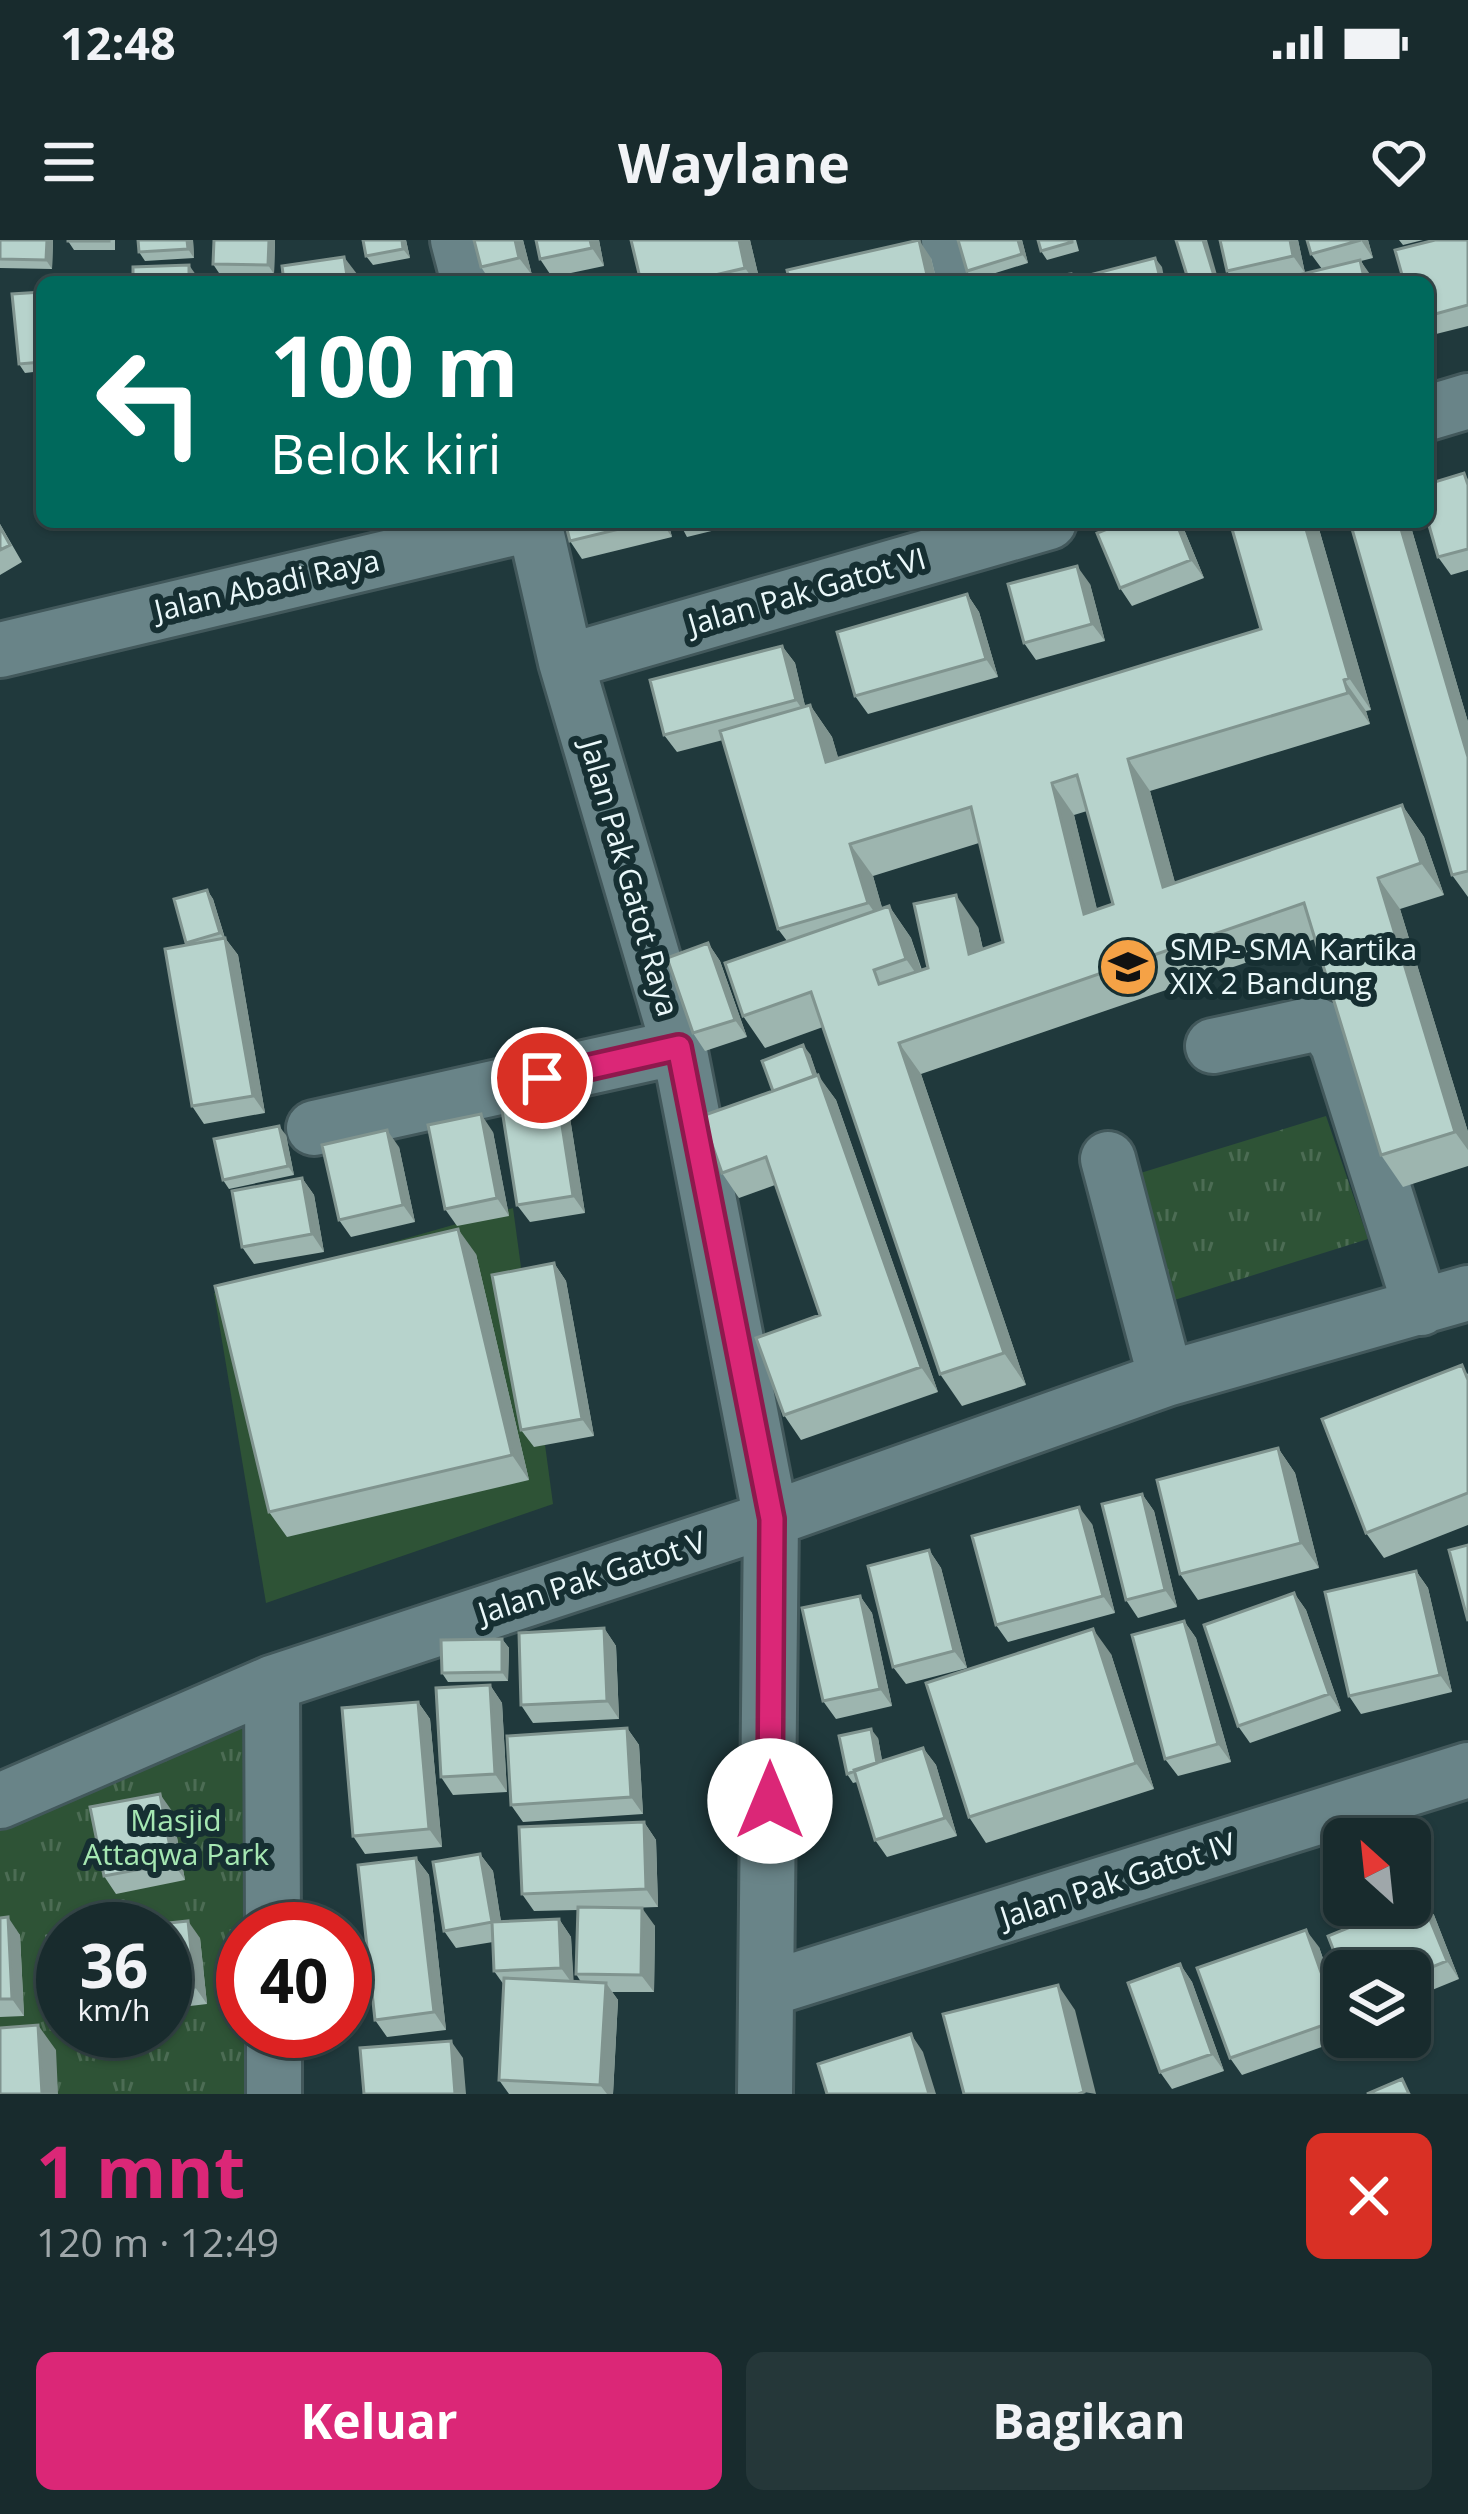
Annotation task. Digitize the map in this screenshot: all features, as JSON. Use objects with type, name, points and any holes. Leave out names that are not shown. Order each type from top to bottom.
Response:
[{"type":"street","points":[[458,240],[467,276]]},
{"type":"street","points":[[949,240],[953,276]]},
{"type":"street","points":[[1434,411],[1468,401]]},
{"type":"street","name":"Jalan Abadi Raya","points":[[0,650],[509,528]]},
{"type":"street","name":"Jalan Pak Gatot Raya","points":[[535,528],[566,662],[679,1047],[772,1519],[765,2094]]},
{"type":"street","name":"Jalan Pak Gatot VI","points":[[566,662],[920,540],[1006,528]]},
{"type":"street","points":[[1213,1046],[1314,1024],[1329,1031],[1444,1301]]},
{"type":"street","points":[[314,1128],[679,1047]]},
{"type":"street","points":[[1108,1159],[1166,1378]]},
{"type":"street","name":"Jalan Pak Gatot V","points":[[0,1802],[272,1683],[772,1519],[1166,1378],[1444,1301]]},
{"type":"street","points":[[272,1683],[273,1902]]},
{"type":"street","name":"Jalan Pak Gatot IV","points":[[768,1989],[1468,1770]]},
{"type":"street","points":[[274,2058],[274,2094]]},
{"type":"green space","points":[[1326,1116],[1368,1239],[1168,1302],[1134,1175]]},
{"type":"green space","points":[[513,1208],[553,1504],[266,1603],[214,1293]]},
{"type":"green space","name":"Masjid Attaqwa Park","points":[[268,1697],[267,1902],[216,1902],[216,2058],[267,2058],[266,2094],[0,2094],[0,1815]]},
{"type":"building","points":[[0,240],[47,240],[46,260],[0,259]]},
{"type":"building","points":[[138,240],[187,240],[188,249],[139,252]]},
{"type":"building","points":[[214,240],[269,240],[268,265],[213,264]]},
{"type":"building","points":[[363,240],[402,240],[403,249],[366,256]]},
{"type":"building","points":[[474,240],[515,240],[519,258],[481,267]]},
{"type":"building","points":[[536,240],[590,240],[592,248],[540,259]]},
{"type":"building","points":[[631,240],[739,240],[745,268],[711,276],[640,276]]},
{"type":"building","points":[[919,240],[927,275],[788,276],[787,270]]},
{"type":"building","points":[[958,240],[1018,240],[1022,254],[967,271]]},
{"type":"building","points":[[1038,240],[1072,240],[1072,242],[1041,251]]},
{"type":"building","points":[[1176,240],[1203,240],[1214,276],[1187,276]]},
{"type":"building","points":[[1220,240],[1290,240],[1293,256],[1227,271]]},
{"type":"building","points":[[1307,240],[1361,240],[1311,254]]},
{"type":"building","points":[[1435,240],[1468,240],[1468,305],[1434,314],[1434,276],[1402,276],[1395,250]]},
{"type":"building","points":[[344,257],[347,276],[283,276],[282,266]]},
{"type":"building","points":[[1155,258],[1160,276],[1093,276]]},
{"type":"building","points":[[1360,260],[1364,276],[1294,276]]},
{"type":"building","points":[[189,265],[189,276],[133,276],[133,267]]},
{"type":"building","points":[[36,292],[36,363],[19,364],[12,294]]},
{"type":"building","points":[[1464,473],[1468,549],[1438,557],[1430,528],[1434,528],[1434,482]]},
{"type":"building","points":[[0,527],[10,545],[0,550]]},
{"type":"building","points":[[567,528],[623,528],[570,541]]},
{"type":"building","points":[[1110,528],[1178,528],[1191,560],[1120,588],[1097,533]]},
{"type":"building","name":"SMP- SMA Kartika XIX 2 Bandung","points":[[1232,528],[1306,528],[1349,678],[1344,680],[1348,693],[1128,759],[1163,887],[1402,805],[1421,863],[1378,878],[1455,1132],[1381,1155],[1304,903],[899,1043],[1004,1353],[940,1374],[811,992],[743,1016],[725,963],[889,906],[906,959],[874,970],[879,984],[928,968],[914,904],[956,895],[969,954],[1003,942],[971,807],[850,844],[868,903],[778,929],[720,731],[810,705],[826,762],[1261,629]],"holes":[[[1077,775],[1113,904],[1084,914],[1052,783]]]},
{"type":"building","points":[[1352,528],[1401,528],[1468,757],[1468,871],[1452,875]]},
{"type":"building","points":[[1077,566],[1092,624],[1024,643],[1008,584]]},
{"type":"building","points":[[967,594],[986,659],[855,696],[837,632]]},
{"type":"building","points":[[782,646],[796,700],[664,735],[650,680]]},
{"type":"building","points":[[207,890],[220,933],[186,943],[174,899]]},
{"type":"building","points":[[225,938],[253,1096],[192,1106],[165,949]]},
{"type":"building","points":[[708,943],[735,1020],[693,1033],[667,958]]},
{"type":"building","points":[[803,1045],[814,1076],[773,1091],[762,1061]]},
{"type":"building","points":[[818,1075],[921,1367],[784,1415],[756,1338],[820,1315],[766,1157],[722,1173],[702,1116]]},
{"type":"building","points":[[556,1087],[573,1196],[517,1205],[500,1097]]},
{"type":"building","points":[[481,1114],[497,1198],[445,1209],[428,1125]]},
{"type":"building","points":[[279,1126],[288,1166],[223,1180],[214,1139]]},
{"type":"building","points":[[387,1130],[403,1205],[339,1220],[322,1145]]},
{"type":"building","points":[[302,1178],[312,1234],[242,1247],[232,1191]]},
{"type":"building","points":[[458,1229],[512,1455],[269,1512],[215,1286]]},
{"type":"building","points":[[554,1263],[582,1419],[521,1430],[492,1275]]},
{"type":"building","points":[[1462,1365],[1468,1380],[1468,1493],[1366,1533],[1322,1419]]},
{"type":"building","points":[[1278,1448],[1301,1543],[1180,1574],[1157,1480]]},
{"type":"building","points":[[1142,1494],[1165,1590],[1126,1600],[1102,1504]]},
{"type":"building","points":[[1079,1507],[1103,1596],[996,1625],[972,1536]]},
{"type":"building","points":[[1468,1545],[1468,1621],[1449,1550]]},
{"type":"building","points":[[929,1550],[954,1651],[893,1667],[868,1566]]},
{"type":"building","points":[[1416,1571],[1440,1675],[1349,1696],[1325,1592]]},
{"type":"building","points":[[1294,1593],[1329,1694],[1238,1726],[1204,1625]]},
{"type":"building","points":[[860,1596],[880,1689],[823,1701],[802,1608]]},
{"type":"building","points":[[1184,1621],[1218,1744],[1165,1759],[1132,1635]]},
{"type":"building","points":[[604,1628],[607,1701],[521,1705],[519,1633]]},
{"type":"building","points":[[1093,1629],[1136,1763],[969,1817],[926,1683]]},
{"type":"building","points":[[502,1639],[502,1672],[442,1673],[441,1640]]},
{"type":"building","points":[[490,1685],[495,1774],[441,1777],[436,1688]]},
{"type":"building","points":[[418,1702],[429,1829],[353,1836],[342,1708]]},
{"type":"building","points":[[627,1728],[631,1797],[511,1805],[507,1736]]},
{"type":"building","points":[[871,1729],[877,1763],[847,1774],[839,1736]]},
{"type":"building","points":[[923,1748],[945,1818],[875,1840],[854,1770]]},
{"type":"building","points":[[160,1794],[173,1863],[104,1876],[90,1807]]},
{"type":"building","points":[[644,1822],[646,1889],[522,1894],[519,1827]]},
{"type":"building","points":[[480,1854],[492,1922],[444,1931],[433,1862]]},
{"type":"building","points":[[416,1858],[434,2012],[375,2020],[372,1902],[362,1902],[358,1865]]},
{"type":"building","points":[[578,1907],[642,1908],[641,1975],[576,1974]]},
{"type":"building","points":[[8,1917],[12,1999],[0,1999],[0,1918]]},
{"type":"building","points":[[559,1919],[561,1968],[494,1971],[492,1922]]},
{"type":"building","points":[[1431,1922],[1447,1961],[1431,1967],[1431,1950],[1333,1950],[1328,1936],[1353,1926],[1431,1926]]},
{"type":"building","points":[[1306,1930],[1323,1978],[1323,2025],[1230,2058],[1197,1968]]},
{"type":"building","points":[[1180,1964],[1212,2054],[1160,2072],[1128,1983]]},
{"type":"building","points":[[504,1978],[606,1983],[600,2085],[499,2080]]},
{"type":"building","points":[[1058,1985],[1084,2092],[964,2094],[943,2014]]},
{"type":"building","points":[[36,2025],[42,2094],[0,2094],[0,2028]]},
{"type":"building","points":[[911,2034],[929,2094],[827,2094],[818,2064]]},
{"type":"building","points":[[451,2041],[455,2094],[364,2094],[361,2058],[372,2058],[372,2047]]},
{"type":"building","points":[[1402,2079],[1409,2094],[1367,2094]]},
{"type":"place","name":"SMP- SMA Kartika XIX 2 Bandung","points":[[1128,967]]},
{"type":"route","points":[[542,1078],[679,1047],[772,1519],[770,1801]]}]
